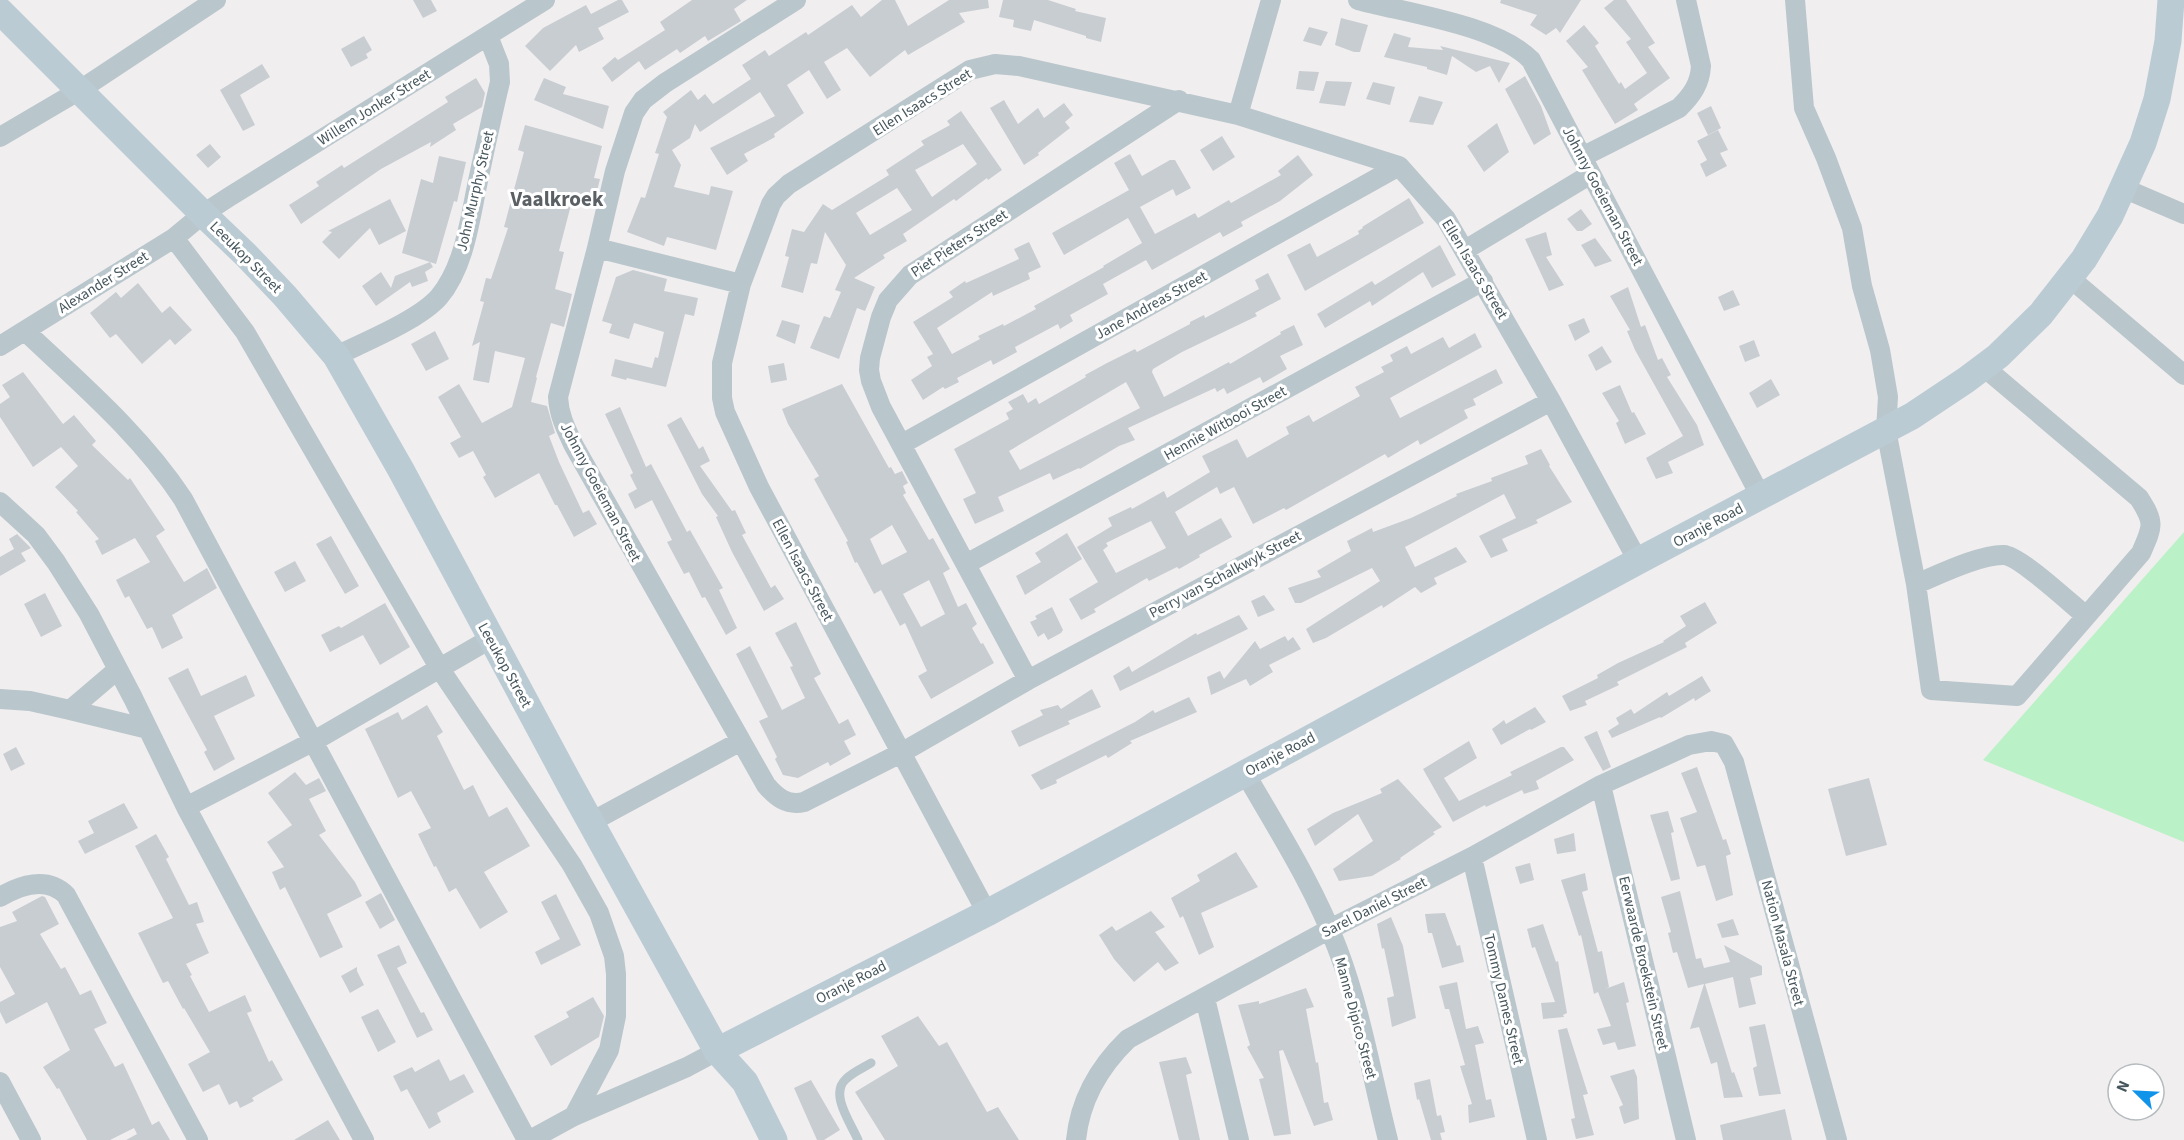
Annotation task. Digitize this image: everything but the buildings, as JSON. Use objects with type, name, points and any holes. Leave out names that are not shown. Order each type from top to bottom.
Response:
[{"type":"street","points":[[0,137],[80,90],[216,0]]},
{"type":"street","name":"Willem Jonker Street","points":[[203,214],[545,0]]},
{"type":"street","points":[[1238,115],[1271,0]]},
{"type":"street","name":"Johnny Goeieman Street","points":[[1358,0],[1485,33],[1520,49],[1531,60],[1761,497]]},
{"type":"street","points":[[1465,250],[1586,165],[1679,108],[1693,93],[1700,77],[1701,66],[1686,0]]},
{"type":"street","points":[[1795,0],[1804,108],[1826,158],[1852,228],[1862,286],[1880,350],[1888,398],[1886,430],[1916,584],[1931,690],[2017,696],[2141,553],[2149,534],[2151,518],[2139,498],[1984,367]]},
{"type":"street","name":"Oranje Road","points":[[717,1051],[987,912],[1886,430],[1941,397],[1984,367],[2041,315],[2070,278],[2104,224],[2123,188],[2143,143],[2157,99],[2168,41],[2171,0]]},
{"type":"street","name":"Johnny Goeieman Street","points":[[792,1],[665,83],[643,100],[634,113],[615,171],[560,387],[559,409],[563,424],[771,791],[781,800],[798,803],[901,753]]},
{"type":"street","name":"Leeukop Street","points":[[0,10],[264,273],[336,356],[401,470],[490,639],[717,1051],[745,1082],[774,1140]]},
{"type":"street","name":"John Murphy Street","points":[[336,356],[427,308],[439,297],[448,282],[464,243],[500,82],[499,64],[488,36]]},
{"type":"street","name":"Ellen Isaacs Street","points":[[987,912],[759,487],[725,412],[722,398],[722,363],[741,284],[767,213],[776,196],[782,189],[970,70],[995,64],[1019,66],[1179,100],[1238,115],[1399,166],[1446,219],[1465,250],[1638,561]]},
{"type":"street","name":"Piet Pieters Street","points":[[1028,680],[881,407],[869,370],[881,317],[888,300],[909,275],[1179,100]]},
{"type":"street","name":"Jane Andreas Street","points":[[902,444],[1399,166]]},
{"type":"street","points":[[2123,188],[2184,214]]},
{"type":"street","name":"Alexander Street","points":[[0,346],[174,238],[203,214]]},
{"type":"street","points":[[174,238],[245,332],[440,669],[572,865],[599,913],[608,933],[614,956],[616,974],[614,1033],[609,1050],[574,1116]]},
{"type":"street","points":[[597,248],[741,284]]},
{"type":"street","points":[[2070,278],[2184,375]]},
{"type":"street","name":"Hennie Witbooi Street","points":[[966,564],[1483,281]]},
{"type":"street","points":[[25,331],[119,420],[155,459],[196,521],[529,1140],[574,1116],[687,1067],[717,1051]]},
{"type":"street","name":"Perry van Schalkwyk Street","points":[[901,753],[1028,680],[1551,401]]},
{"type":"street","points":[[1,504],[36,535],[89,614],[186,807],[364,1140]]},
{"type":"street","points":[[1916,584],[1985,558],[2006,555],[2025,565],[2086,616]]},
{"type":"street","points":[[186,807],[314,741],[490,639]]},
{"type":"street","points":[[70,710],[117,670]]},
{"type":"street","points":[[0,699],[30,701],[148,729]]},
{"type":"street","points":[[1725,739],[1842,1140]]},
{"type":"street","name":"Sarel Daniel Street","points":[[1076,1140],[1080,1116],[1089,1090],[1114,1052],[1128,1039],[1149,1026],[1330,929],[1472,857],[1601,785],[1689,745],[1725,739]]},
{"type":"street","name":"Nation Masala Street","points":[[1725,739],[1738,777],[1837,1140]]},
{"type":"street","points":[[591,822],[741,741]]},
{"type":"street","name":"Manne Dipico Street","points":[[1245,772],[1305,878],[1330,929],[1357,1011],[1388,1140]]},
{"type":"street","name":"Eerwaarde Broekstein Street","points":[[1601,785],[1686,1140]]},
{"type":"street","name":"Tommy Dames Street","points":[[1472,857],[1537,1140]]},
{"type":"street","points":[[0,897],[29,885],[45,884],[59,889],[66,895],[198,1140]]},
{"type":"street","points":[[1205,998],[1239,1140]]},
{"type":"street","points":[[0,1082],[31,1140]]},
{"type":"lane","points":[[858,1140],[839,1091],[842,1083],[871,1063]]},
{"type":"green space","points":[[2184,532],[2184,842],[1983,760]]},
{"type":"district","name":"Vaalkroek","points":[[557,199]]}]
